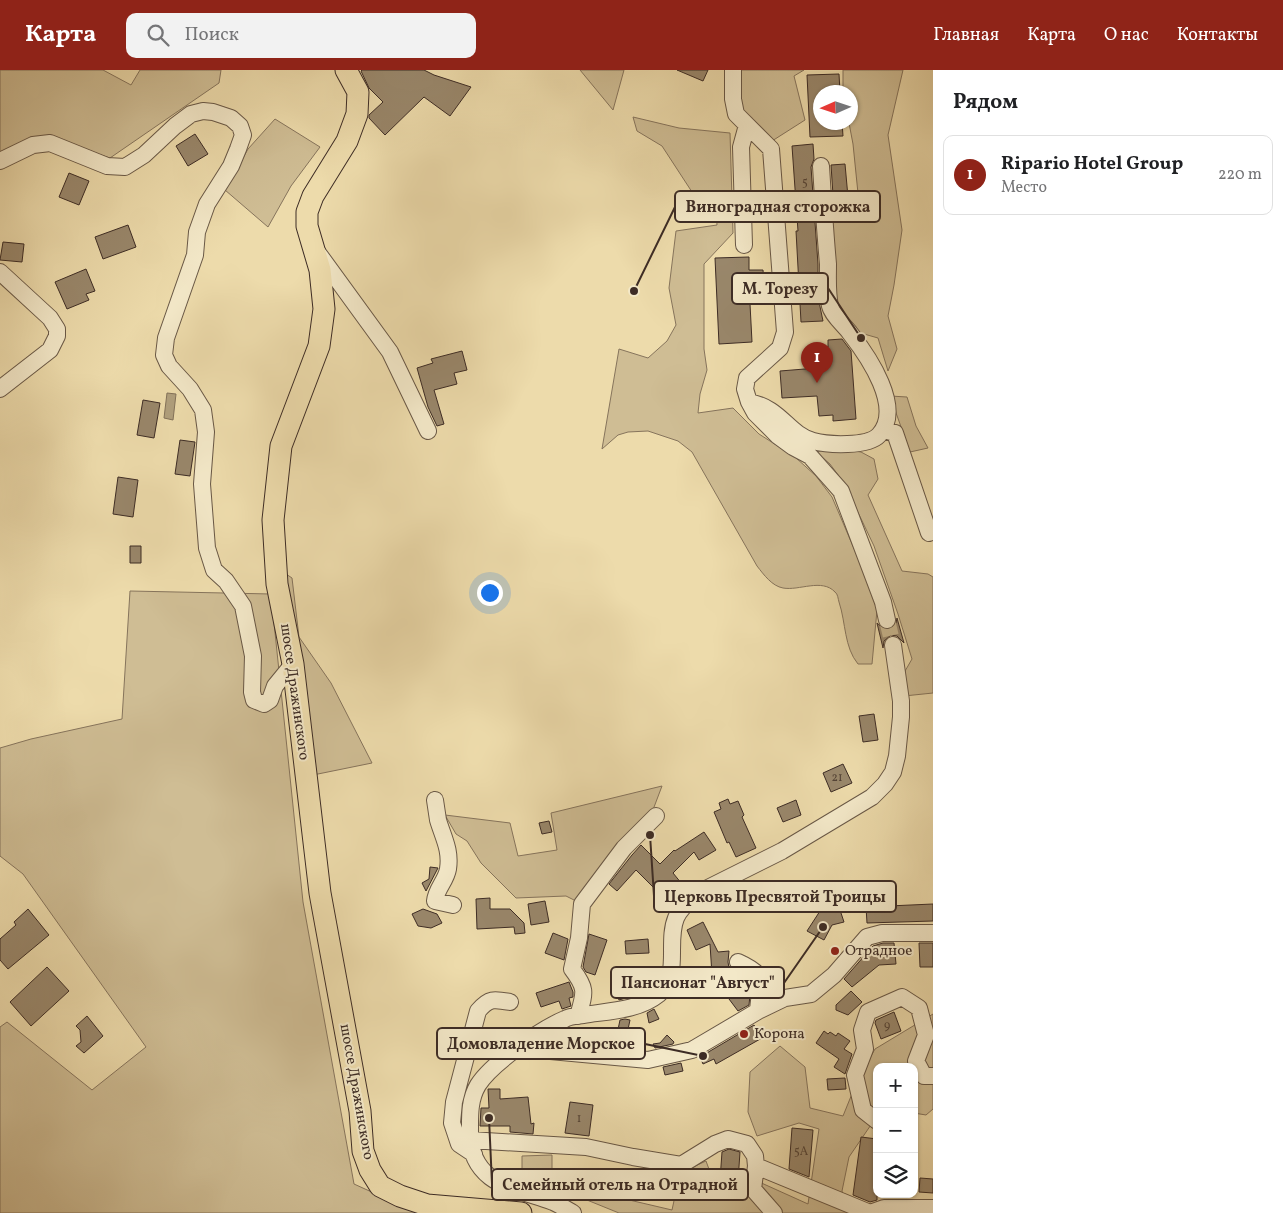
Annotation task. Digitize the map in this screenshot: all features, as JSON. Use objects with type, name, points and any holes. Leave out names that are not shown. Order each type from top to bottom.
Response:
[{"type":"main road","name":"шоссе Дражинского","points":[[348,71],[358,92],[357,114],[347,141],[313,196],[307,212],[307,226],[323,289],[324,309],[319,346],[282,446],[273,520],[278,584],[293,664],[320,892],[360,1111],[363,1151],[370,1170],[380,1186],[400,1196],[427,1205],[521,1213]]},
{"type":"street","points":[[733,70],[733,100],[736,114],[771,149],[785,332],[780,348],[747,378],[745,389],[755,413],[793,448],[810,456],[841,491],[883,602],[887,620]]},
{"type":"street","points":[[0,161],[33,145],[50,143],[107,166],[125,167],[144,156],[175,126],[192,114],[203,111],[214,112],[231,118],[240,126],[243,135],[238,149],[208,204],[197,232],[195,255],[166,338],[164,355],[169,366],[190,389],[203,410],[206,432],[202,484],[207,548],[214,570],[226,581],[242,606],[253,656],[252,692],[254,700],[264,704],[270,700],[275,686],[293,664]]},
{"type":"street","points":[[744,246],[741,147],[747,125]]},
{"type":"street","points":[[749,402],[769,409],[799,435],[813,441],[861,444],[876,439],[884,430],[887,418],[887,404],[879,378],[866,354],[830,308],[821,166]]},
{"type":"street","points":[[314,249],[390,352],[428,432]]},
{"type":"street","points":[[0,272],[50,318],[57,329],[57,336],[50,350],[0,390]]},
{"type":"street","points":[[884,430],[894,433],[929,533]]},
{"type":"street","points":[[573,1213],[555,1203],[504,1185],[490,1177],[480,1167],[472,1147],[470,1110],[478,1086],[503,1059],[540,1032],[566,1018],[634,1008],[660,993],[668,981],[672,965],[671,937],[676,917],[687,902],[698,893],[782,850],[872,797],[893,772],[897,756],[902,701],[893,646]]},
{"type":"street","points":[[435,800],[438,820],[445,837],[448,853],[448,870],[436,892],[435,901],[453,905]]},
{"type":"street","points":[[578,1016],[585,993],[580,979],[572,969],[579,938],[582,904],[624,848],[656,816]]},
{"type":"street","points":[[518,1048],[648,1060],[692,1050],[758,1011],[785,998],[811,994],[834,975],[867,937],[882,933],[933,933]]},
{"type":"street","points":[[738,962],[752,968],[758,974],[761,990],[758,1011]]},
{"type":"street","points":[[873,1118],[862,1110],[855,1075],[865,1049],[862,1030],[868,1012],[902,997],[919,1008],[930,1035],[916,1061],[924,1076],[933,1076]]},
{"type":"street","points":[[510,1002],[495,999],[486,1002],[478,1011],[454,1102],[452,1123],[459,1144],[472,1147],[586,1147],[633,1157],[681,1164],[715,1144],[728,1139],[747,1144],[755,1156],[756,1166],[753,1188],[774,1213]]},
{"type":"street","points":[[756,1166],[870,1213],[886,1201],[933,1208]]},
{"type":"shaded area","points":[[0,70],[103,70],[131,85],[140,70],[221,70],[219,83],[110,158],[49,138],[0,159]]},
{"type":"shaded area","points":[[580,70],[624,70],[613,110]]},
{"type":"shaded area","points":[[738,70],[804,70],[794,76],[805,120],[772,141],[741,109]]},
{"type":"shaded area","points":[[843,70],[903,70],[888,135],[902,230],[888,316],[897,349],[888,371],[878,338],[857,332],[837,306],[829,216],[860,213],[850,130],[858,130],[858,85],[843,85]]},
{"type":"shaded area","points":[[633,117],[679,128],[730,133],[733,233],[704,264],[704,349],[707,370],[700,394],[698,413],[733,408],[759,434],[795,457],[816,476],[832,497],[864,572],[877,610],[872,664],[858,664],[853,657],[835,592],[830,588],[817,585],[789,588],[779,587],[762,573],[692,452],[678,441],[648,431],[628,432],[618,435],[602,449],[619,349],[648,358],[667,341],[676,325],[669,288],[676,231],[717,225],[715,191],[692,192],[662,146],[637,131]]},
{"type":"shaded area","points":[[275,119],[320,147],[291,186],[268,227],[225,190],[248,149]]},
{"type":"shaded area","points":[[167,393],[176,394],[173,420],[164,418]]},
{"type":"shaded area","points":[[890,396],[907,397],[916,426],[928,448],[910,452]]},
{"type":"shaded area","points":[[808,445],[861,452],[874,459],[878,479],[868,495],[902,571],[928,574],[933,577],[933,693],[904,696],[901,678],[912,659],[874,546],[844,483],[830,464]]},
{"type":"shaded area","points":[[286,574],[292,578],[299,637],[331,683],[372,763],[313,775]]},
{"type":"shaded area","points":[[130,591],[271,594],[303,902],[354,1184],[407,1208],[477,1213],[0,1213],[0,1027],[7,1022],[92,1090],[146,1047],[23,874],[0,856],[0,748],[31,739],[122,719]]},
{"type":"shaded area","points":[[662,786],[648,823],[580,903],[566,896],[516,898],[481,863],[467,841],[456,834],[445,815],[510,823],[518,856],[557,850],[551,813]]},
{"type":"shaded area","points":[[933,1014],[933,1109],[926,1115],[918,1114],[918,1063],[873,1063],[873,1122],[849,1157],[842,1191],[847,1213],[619,1213],[582,1198],[625,1199],[672,1210],[680,1173],[706,1161],[717,1191],[742,1190],[757,1181],[808,1204],[819,1129],[799,1123],[757,1136],[748,1112],[750,1072],[780,1046],[805,1067],[810,1108],[843,1116],[858,1079],[875,1049]]},
{"type":"shaded area","points":[[552,1155],[552,1171],[522,1173],[522,1156]]},
{"type":"building","points":[[362,70],[424,70],[471,87],[450,116],[424,97],[385,135],[369,118],[369,115],[383,102],[369,88]]},
{"type":"building","points":[[677,70],[708,70],[703,81]]},
{"type":"building","points":[[839,74],[840,85],[813,85],[813,130],[843,130],[843,136],[810,137],[807,75]]},
{"type":"building","points":[[195,134],[208,154],[188,166],[176,146]]},
{"type":"building","points":[[813,144],[814,159],[811,167],[818,264],[818,297],[823,321],[801,322],[796,231],[798,231],[792,146]]},
{"type":"building","points":[[845,164],[849,208],[834,210],[831,165]]},
{"type":"building","points":[[69,173],[89,181],[79,205],[59,197]]},
{"type":"building","points":[[128,225],[136,247],[103,259],[95,237]]},
{"type":"building","points":[[3,242],[24,244],[22,262],[0,260]]},
{"type":"building","points":[[749,257],[749,270],[763,270],[764,284],[749,285],[752,342],[719,344],[715,258]]},
{"type":"building","points":[[86,269],[95,291],[86,294],[89,300],[67,309],[55,282]]},
{"type":"building","points":[[842,339],[851,351],[856,419],[833,421],[833,415],[819,416],[817,396],[782,398],[780,371],[817,368],[815,348],[828,347],[828,340]]},
{"type":"building","points":[[462,351],[467,370],[454,373],[457,384],[434,390],[444,424],[437,426],[428,407],[417,368],[433,363],[431,359]]},
{"type":"building","points":[[143,400],[160,403],[154,438],[137,435]]},
{"type":"building","points":[[180,440],[195,442],[190,476],[175,474]]},
{"type":"building","points":[[118,477],[138,480],[133,517],[113,514]]},
{"type":"building","points":[[130,546],[141,546],[141,563],[130,563]]},
{"type":"building","points":[[897,618],[904,643],[897,636],[891,635],[884,641],[883,648],[877,623],[884,629],[890,630],[896,623]]},
{"type":"building","points":[[874,714],[878,740],[863,742],[859,716]]},
{"type":"building","points":[[843,764],[852,783],[831,792],[823,773]]},
{"type":"building","points":[[728,799],[730,804],[738,801],[744,815],[742,817],[756,848],[736,857],[729,842],[727,843],[714,812],[721,809],[719,803]]},
{"type":"building","points":[[796,800],[801,815],[783,822],[777,808]]},
{"type":"building","points":[[549,821],[552,832],[542,834],[539,823]]},
{"type":"building","points":[[704,832],[716,850],[699,860],[694,852],[673,873],[682,884],[664,898],[636,870],[617,891],[609,884],[641,845],[660,864],[674,850]]},
{"type":"building","points":[[430,867],[438,868],[426,891],[422,883],[429,879]]},
{"type":"building","points":[[490,898],[490,909],[510,909],[524,923],[525,933],[515,934],[514,927],[477,929],[476,899]]},
{"type":"building","points":[[545,901],[549,922],[531,925],[528,904]]},
{"type":"building","points":[[933,904],[933,921],[867,923],[866,907]]},
{"type":"building","points":[[839,907],[844,922],[832,925],[824,940],[807,931],[820,911]]},
{"type":"building","points":[[28,909],[49,935],[8,969],[0,960],[0,939],[16,925],[14,922]]},
{"type":"building","points":[[423,909],[437,914],[442,923],[431,928],[418,926],[412,914]]},
{"type":"building","points":[[703,922],[718,952],[729,951],[730,974],[712,975],[710,944],[696,950],[687,930]]},
{"type":"building","points":[[553,933],[568,939],[564,960],[545,953]]},
{"type":"building","points":[[589,934],[607,940],[595,975],[586,972],[583,967]]},
{"type":"building","points":[[648,939],[649,953],[626,954],[625,941]]},
{"type":"building","points":[[883,943],[894,943],[896,964],[879,965],[852,987],[844,979],[873,946]]},
{"type":"building","points":[[919,943],[933,943],[933,967],[920,967]]},
{"type":"building","points":[[47,967],[69,991],[31,1026],[10,1002]]},
{"type":"building","points":[[569,982],[573,992],[573,997],[569,998],[571,1006],[562,1009],[559,1001],[541,1007],[536,993]]},
{"type":"building","points":[[631,985],[636,995],[619,1000],[616,993]]},
{"type":"building","points":[[745,988],[750,995],[749,1005],[738,1011],[729,999]]},
{"type":"building","points":[[851,991],[862,1002],[848,1015],[836,1010],[836,1005]]},
{"type":"building","points":[[654,1009],[659,1019],[649,1023],[647,1013]]},
{"type":"building","points":[[894,1012],[901,1031],[881,1039],[875,1023],[876,1020]]},
{"type":"building","points":[[87,1016],[103,1036],[84,1053],[76,1046],[81,1042],[80,1030],[76,1026]]},
{"type":"building","points":[[620,1020],[630,1020],[627,1034],[616,1039]]},
{"type":"building","points":[[754,1025],[762,1038],[716,1064],[714,1059],[703,1064],[700,1057]]},
{"type":"building","points":[[824,1031],[836,1036],[838,1033],[850,1041],[844,1049],[852,1054],[845,1074],[834,1067],[839,1059],[816,1043]]},
{"type":"building","points":[[667,1035],[674,1042],[673,1044],[655,1048],[653,1044],[660,1043]]},
{"type":"building","points":[[681,1063],[683,1071],[665,1075],[663,1067]]},
{"type":"building","points":[[845,1078],[846,1089],[828,1090],[827,1079]]},
{"type":"building","points":[[488,1089],[500,1089],[500,1099],[528,1097],[531,1124],[534,1123],[533,1134],[510,1132],[510,1126],[480,1126],[481,1108],[489,1108]]},
{"type":"building","points":[[570,1102],[593,1105],[589,1136],[565,1133]]},
{"type":"building","points":[[792,1128],[813,1130],[809,1177],[789,1169]]},
{"type":"building","points":[[861,1137],[873,1138],[873,1198],[877,1198],[877,1200],[870,1202],[853,1195]]},
{"type":"building","points":[[729,1149],[740,1152],[738,1181],[720,1180],[722,1152]]},
{"type":"building","points":[[920,1178],[933,1179],[933,1193],[919,1192]]},
{"type":"tunnel","points":[[887,620],[893,645]]},
{"type":"place","name":"Виноградная сторожка","points":[[634,291]]},
{"type":"place","name":"М. Торезу","points":[[861,338]]},
{"type":"place","name":"Ripario Hotel Group","points":[[817,383]]},
{"type":"place","name":"Церковь Пресвятой Троицы","points":[[650,835]]},
{"type":"place","name":"Пансионат \"Август\"","points":[[823,927]]},
{"type":"place","name":"Отрадное","points":[[835,951]]},
{"type":"place","name":"Корона","points":[[744,1034]]},
{"type":"place","name":"Домовладение Морское","points":[[703,1056]]},
{"type":"place","name":"Семейный отель на Отрадной","points":[[489,1118]]}]
